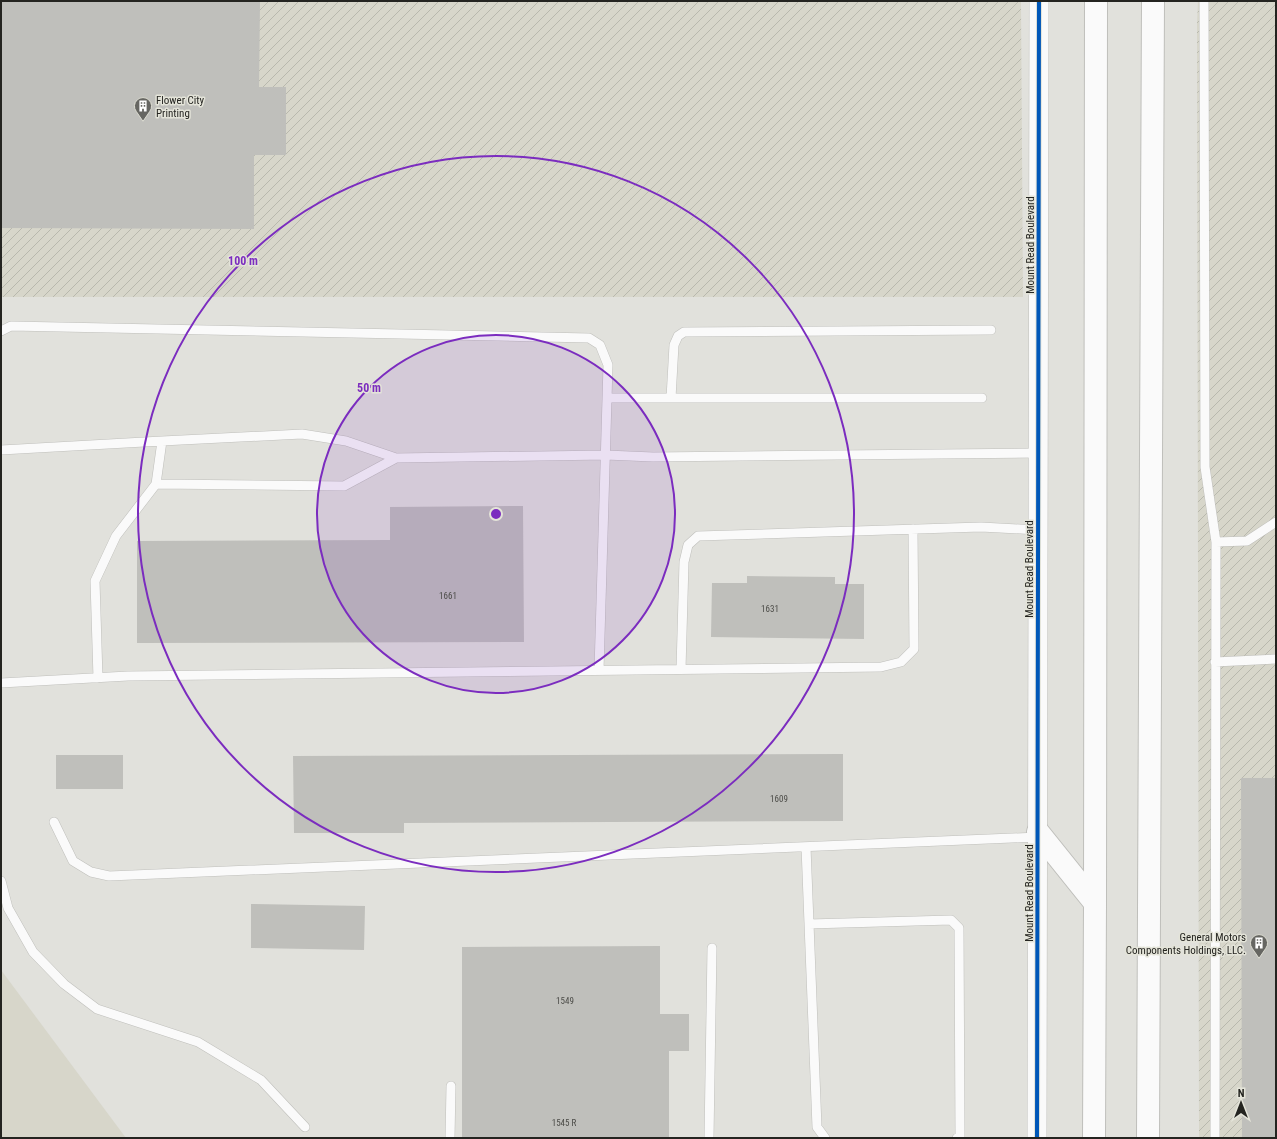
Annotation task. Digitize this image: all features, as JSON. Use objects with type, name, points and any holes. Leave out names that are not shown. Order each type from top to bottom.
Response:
[{"type":"main road","points":[[1094,1138],[1096,1]]},
{"type":"main road","points":[[1148,1138],[1153,1]]},
{"type":"main road","points":[[1038,834],[1095,903]]},
{"type":"street","name":"Mount Read Boulevard","points":[[1037,1138],[1039,1]]},
{"type":"lane","points":[[1204,1],[1206,467],[1216,542],[1215,1138]]},
{"type":"lane","points":[[1,331],[11,326],[589,338],[600,345],[608,365],[599,670]]},
{"type":"lane","points":[[671,398],[674,345],[678,336],[684,332],[991,330]]},
{"type":"lane","points":[[608,398],[982,398]]},
{"type":"lane","points":[[1,450],[302,434],[346,441],[396,458],[606,455],[653,457],[1038,452]]},
{"type":"lane","points":[[98,678],[95,581],[116,536],[156,484],[162,441]]},
{"type":"lane","points":[[156,484],[344,486],[396,458]]},
{"type":"lane","points":[[1216,542],[1247,541],[1276,522]]},
{"type":"lane","points":[[681,669],[684,562],[688,545],[698,536],[981,527],[1038,530]]},
{"type":"lane","points":[[1,683],[128,676],[881,667],[900,662],[914,649],[913,529]]},
{"type":"lane","points":[[1215,662],[1276,658]]},
{"type":"lane","points":[[54,822],[73,861],[91,872],[109,876],[806,847],[1038,834]]},
{"type":"lane","points":[[806,847],[817,1127],[824,1138]]},
{"type":"lane","points":[[1,881],[8,908],[33,952],[64,984],[97,1009],[198,1042],[261,1080],[305,1127]]},
{"type":"lane","points":[[809,924],[951,920],[959,928],[960,1136],[957,1138]]},
{"type":"lane","points":[[709,1138],[712,948]]},
{"type":"lane","points":[[450,1138],[451,1086]]},
{"type":"shaded area","points":[[1,1],[1021,1],[1023,297],[1,297]]},
{"type":"shaded area","points":[[1198,1],[1276,1],[1276,1138],[1199,1138]]},
{"type":"shaded area","points":[[1,970],[126,1138],[1,1138]]},
{"type":"building","name":"Flower City Printing","points":[[1,1],[260,1],[259,87],[286,87],[286,155],[254,155],[254,229],[1,228]]},
{"type":"building","points":[[523,506],[524,642],[137,643],[137,541],[390,540],[390,507]]},
{"type":"building","points":[[747,576],[835,577],[835,584],[864,584],[864,639],[711,637],[712,583],[747,583]]},
{"type":"building","points":[[843,754],[843,821],[404,823],[404,833],[294,833],[293,756]]},
{"type":"building","points":[[56,755],[123,755],[123,789],[56,789]]},
{"type":"building","name":"General Motors Components Holdings, LLC.","points":[[1241,778],[1276,778],[1276,1138],[1242,1138]]},
{"type":"building","points":[[251,904],[365,906],[364,950],[251,948]]},
{"type":"building","points":[[660,946],[660,1014],[689,1014],[689,1051],[669,1051],[669,1138],[462,1138],[462,947]]},
{"type":"cycle path","points":[[1037,1138],[1039,1]]},
{"type":"place","name":"Flower City Printing","points":[[143,121]]},
{"type":"place","name":"General Motors Components Holdings, LLC.","points":[[1259,958]]}]
